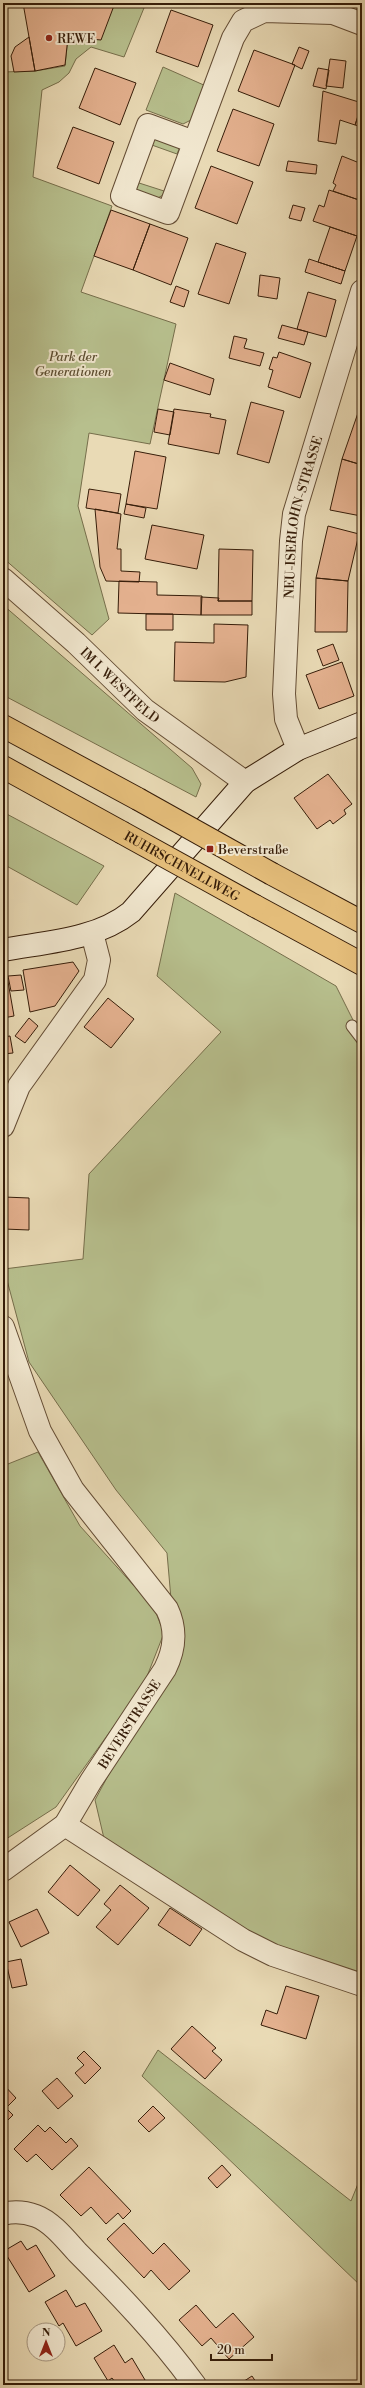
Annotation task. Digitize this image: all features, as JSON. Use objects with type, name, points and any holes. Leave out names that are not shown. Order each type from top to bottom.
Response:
[{"type":"highway","points":[[3,726],[362,922]]},
{"type":"highway","name":"RUHRSCHNELLWEG","points":[[3,767],[362,964]]},
{"type":"street","points":[[194,142],[233,38],[243,21],[264,11],[333,13],[362,24]]},
{"type":"street","name":"NEU-ISERLOHN-STRASSE","points":[[298,749],[286,719],[284,694],[291,541],[294,514],[302,486],[355,336],[362,291]]},
{"type":"street","name":"IM I. WESTFELD","points":[[3,579],[76,643],[145,710],[245,782]]},
{"type":"street","points":[[3,950],[92,933],[111,925],[131,912],[245,782],[298,749],[362,723]]},
{"type":"street","points":[[3,1126],[19,1086],[95,980],[99,960],[92,933]]},
{"type":"street","name":"BEVERSTRASSE","points":[[3,1327],[40,1431],[73,1490],[168,1609],[174,1633],[172,1654],[165,1669],[91,1781],[65,1825]]},
{"type":"street","points":[[3,1870],[65,1825],[243,1940],[273,1955],[362,1986]]},
{"type":"street","points":[[3,2214],[20,2212],[37,2216],[57,2232],[107,2282],[170,2351],[195,2385]]},
{"type":"lane","points":[[352,1026],[362,1039]]},
{"type":"green space","name":"Park der Generationen","points":[[115,3],[146,3],[124,57],[91,47],[76,59],[69,73],[59,82],[42,90],[33,177],[112,206],[81,292],[176,324],[150,444],[89,433],[78,506],[109,619],[92,635],[3,558],[3,72],[35,71],[65,66],[68,37]]},
{"type":"green space","points":[[163,67],[206,86],[193,119],[183,124],[146,110]]},
{"type":"green space","points":[[155,137],[178,145],[179,149],[177,154],[149,144]]},
{"type":"green space","points":[[136,182],[164,191],[163,195],[156,199],[135,189]]},
{"type":"green space","points":[[3,605],[192,768],[201,784],[196,797],[3,695]]},
{"type":"green space","points":[[3,812],[104,866],[77,905],[3,864]]},
{"type":"green space","points":[[175,893],[336,986],[362,1038],[362,1982],[276,1954],[106,1847],[95,1800],[161,1677],[173,1622],[167,1553],[116,1490],[29,1362],[4,1269],[83,1259],[89,1174],[221,1032],[157,976]]},
{"type":"green space","points":[[38,1452],[80,1526],[154,1608],[164,1633],[144,1684],[56,1807],[3,1841],[3,1466]]},
{"type":"green space","points":[[158,2050],[351,2201],[362,2174],[362,2287],[142,2076]]},
{"type":"building","name":"REWE","points":[[23,3],[115,3],[101,40],[68,37],[65,65],[35,71]]},
{"type":"building","points":[[171,10],[213,25],[198,67],[156,52]]},
{"type":"building","points":[[29,37],[35,71],[14,72],[11,56],[15,47]]},
{"type":"building","points":[[299,47],[309,51],[302,69],[292,64]]},
{"type":"building","points":[[254,50],[295,65],[279,107],[238,91]]},
{"type":"building","points":[[330,59],[346,61],[343,88],[326,86]]},
{"type":"building","points":[[95,68],[136,83],[120,125],[79,108]]},
{"type":"building","points":[[318,68],[329,70],[326,89],[313,86]]},
{"type":"building","points":[[323,91],[362,103],[355,125],[340,120],[336,144],[318,141]]},
{"type":"building","points":[[362,106],[362,127],[355,125]]},
{"type":"building","points":[[233,109],[274,124],[259,166],[217,151]]},
{"type":"building","points":[[73,127],[114,142],[99,184],[57,168]]},
{"type":"building","points":[[342,156],[362,164],[362,201],[333,191],[336,185],[333,183]]},
{"type":"building","points":[[288,161],[317,165],[316,174],[286,171]]},
{"type":"building","points":[[211,166],[253,182],[237,224],[195,208]]},
{"type":"building","points":[[329,190],[362,201],[362,221],[357,236],[313,221],[319,205],[324,207]]},
{"type":"building","points":[[293,205],[305,208],[301,221],[289,218]]},
{"type":"building","points":[[111,210],[150,224],[133,270],[94,256]]},
{"type":"building","points":[[150,224],[188,238],[171,285],[133,270]]},
{"type":"building","points":[[330,227],[357,236],[345,271],[318,262]]},
{"type":"building","points":[[216,243],[246,253],[229,304],[198,294]]},
{"type":"building","points":[[309,259],[345,271],[341,284],[305,272]]},
{"type":"building","points":[[260,275],[280,278],[277,299],[258,296]]},
{"type":"building","points":[[176,286],[189,291],[184,307],[170,302]]},
{"type":"building","points":[[308,292],[336,300],[326,337],[297,329]]},
{"type":"building","points":[[282,325],[308,332],[304,345],[278,338]]},
{"type":"building","points":[[234,336],[247,339],[244,348],[264,353],[260,366],[229,358]]},
{"type":"building","points":[[279,352],[311,363],[300,398],[268,387],[273,370],[269,369],[273,357],[277,358]]},
{"type":"building","points":[[170,363],[214,379],[210,395],[164,380]]},
{"type":"building","points":[[251,402],[284,411],[269,463],[237,454]]},
{"type":"building","points":[[158,409],[174,412],[170,435],[154,432]]},
{"type":"building","points":[[174,409],[211,414],[210,417],[226,420],[219,454],[168,444]]},
{"type":"building","points":[[359,410],[362,411],[362,465],[342,459]]},
{"type":"building","points":[[135,451],[166,457],[157,509],[126,504]]},
{"type":"building","points":[[342,459],[362,465],[361,516],[330,510]]},
{"type":"building","points":[[89,489],[121,494],[118,513],[86,508]]},
{"type":"building","points":[[126,504],[146,508],[144,518],[124,514]]},
{"type":"building","points":[[95,509],[121,514],[117,549],[121,549],[121,571],[140,572],[139,582],[106,581],[100,567]]},
{"type":"building","points":[[152,525],[204,535],[197,569],[145,559]]},
{"type":"building","points":[[328,526],[359,534],[348,581],[316,578]]},
{"type":"building","points":[[219,549],[253,550],[252,601],[218,601]]},
{"type":"building","points":[[316,578],[348,581],[347,632],[315,632]]},
{"type":"building","points":[[119,581],[157,582],[157,595],[202,596],[201,615],[118,613]]},
{"type":"building","points":[[201,597],[219,598],[218,601],[252,601],[252,615],[201,615]]},
{"type":"building","points":[[146,614],[173,614],[173,630],[146,630]]},
{"type":"building","points":[[214,624],[248,625],[246,677],[225,682],[174,681],[175,642],[214,643]]},
{"type":"building","points":[[333,644],[339,660],[323,666],[317,650]]},
{"type":"building","points":[[342,662],[354,696],[319,709],[306,675]]},
{"type":"building","points":[[328,774],[352,804],[344,810],[346,814],[333,824],[330,820],[317,829],[294,798]]},
{"type":"building","points":[[73,962],[79,971],[55,1006],[30,1012],[23,970]]},
{"type":"building","points":[[21,975],[24,990],[11,991],[8,976]]},
{"type":"building","points":[[7,976],[14,1016],[3,1018],[3,977]]},
{"type":"building","points":[[108,998],[134,1019],[111,1048],[84,1027]]},
{"type":"building","points":[[29,1018],[38,1026],[25,1043],[15,1036]]},
{"type":"building","points":[[10,1036],[13,1053],[3,1054],[3,1037]]},
{"type":"building","points":[[4,1197],[29,1198],[29,1230],[4,1229]]},
{"type":"building","points":[[70,1865],[100,1890],[78,1916],[48,1892]]},
{"type":"building","points":[[120,1885],[149,1908],[118,1945],[96,1927],[111,1910],[104,1904]]},
{"type":"building","points":[[170,1908],[202,1929],[190,1946],[158,1925]]},
{"type":"building","points":[[37,1909],[49,1933],[21,1947],[9,1922]]},
{"type":"building","points":[[21,1959],[27,1985],[12,1988],[6,1962]]},
{"type":"building","points":[[286,1986],[319,1996],[306,2039],[261,2025],[266,2010],[277,2014]]},
{"type":"building","points":[[192,2026],[216,2048],[212,2051],[222,2060],[205,2079],[171,2049]]},
{"type":"building","points":[[84,2051],[101,2068],[85,2084],[75,2073],[84,2065],[77,2058]]},
{"type":"building","points":[[57,2078],[73,2096],[58,2109],[42,2091]]},
{"type":"building","points":[[3,2084],[16,2098],[6,2108],[13,2115],[3,2125]]},
{"type":"building","points":[[153,2106],[165,2118],[149,2132],[138,2121]]},
{"type":"building","points":[[38,2125],[45,2132],[50,2127],[66,2143],[71,2138],[78,2146],[52,2170],[36,2154],[27,2162],[14,2149]]},
{"type":"building","points":[[222,2165],[231,2175],[217,2188],[208,2178]]},
{"type":"building","points":[[89,2167],[131,2211],[123,2219],[118,2213],[106,2224],[91,2207],[81,2216],[60,2195]]},
{"type":"building","points":[[124,2223],[153,2254],[164,2243],[190,2271],[169,2290],[151,2270],[144,2278],[107,2239]]},
{"type":"building","points":[[21,2241],[27,2250],[36,2245],[55,2276],[29,2292],[4,2251]]},
{"type":"building","points":[[66,2290],[76,2307],[85,2303],[102,2331],[76,2346],[66,2328],[66,2322],[57,2322],[45,2302]]},
{"type":"building","points":[[196,2305],[216,2328],[233,2313],[254,2337],[229,2359],[211,2338],[202,2346],[179,2320]]},
{"type":"building","points":[[114,2345],[125,2363],[132,2358],[148,2385],[117,2385],[112,2378],[108,2381],[94,2358]]},
{"type":"building","points":[[252,2376],[258,2385],[238,2385]]},
{"type":"place","name":"REWE","points":[[49,38]]},
{"type":"place","name":"Beverstraße","points":[[210,849]]}]
